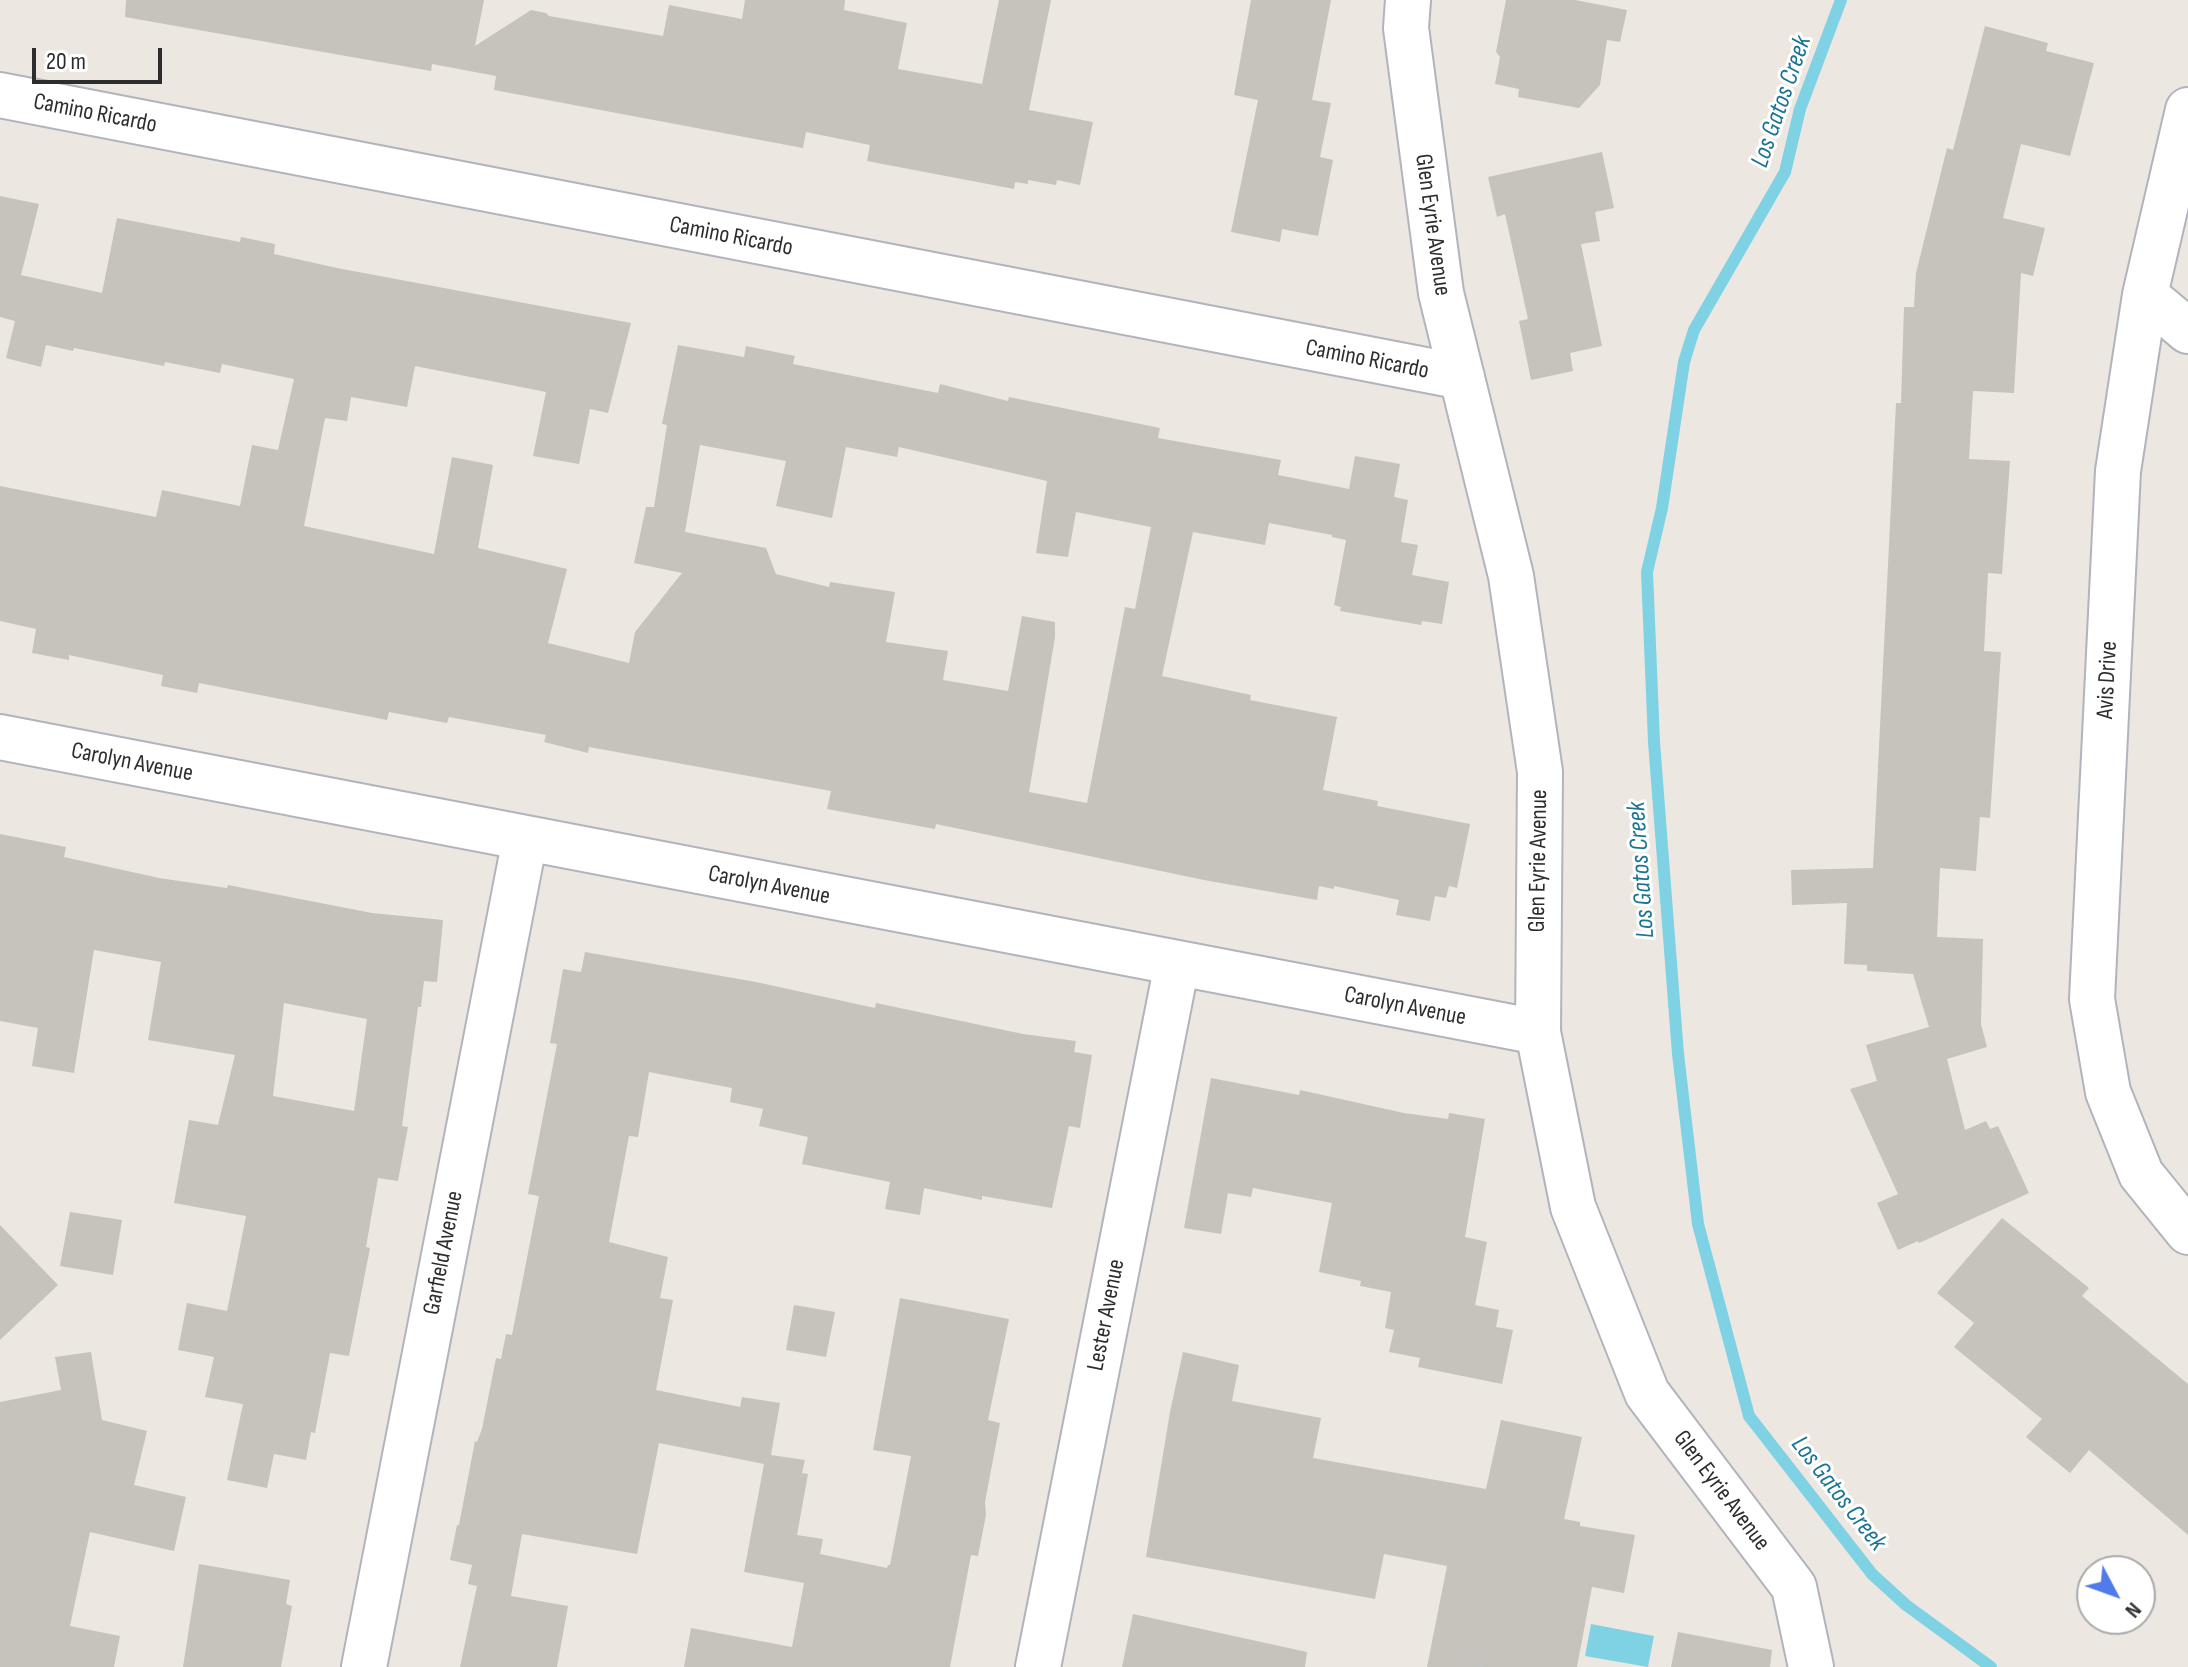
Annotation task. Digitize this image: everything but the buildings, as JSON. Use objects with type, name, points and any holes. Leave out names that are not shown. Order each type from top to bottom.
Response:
[{"type":"street","name":"Glen Eyrie Avenue","points":[[1408,0],[1406,28],[1441,293],[1511,576],[1540,772],[1538,1032],[1573,1207],[1647,1393],[1794,1587],[1811,1667]]},
{"type":"street","name":"Camino Ricardo","points":[[0,95],[1462,377]]},
{"type":"street","name":"Avis Drive","points":[[2188,110],[2145,295],[2118,471],[2092,999],[2108,1092],[2141,1174],[2188,1232]]},
{"type":"street","points":[[2145,295],[2188,331]]},
{"type":"street","name":"Carolyn Avenue","points":[[0,737],[1538,1032]]},
{"type":"street","name":"Garfield Avenue","points":[[364,1667],[525,839]]},
{"type":"street","name":"Lester Avenue","points":[[1038,1667],[1177,964]]},
{"type":"path","points":[[1468,1663],[1484,1667]]},
{"type":"water","points":[[1591,1624],[1654,1636],[1648,1667],[1585,1656]]},
{"type":"waterway","name":"Los Gatos Creek","points":[[1841,0],[1800,109],[1785,172],[1694,330],[1684,362],[1662,508],[1647,572],[1654,742],[1678,1054],[1698,1224],[1749,1416],[1872,1574],[1906,1605],[1991,1667]]}]
